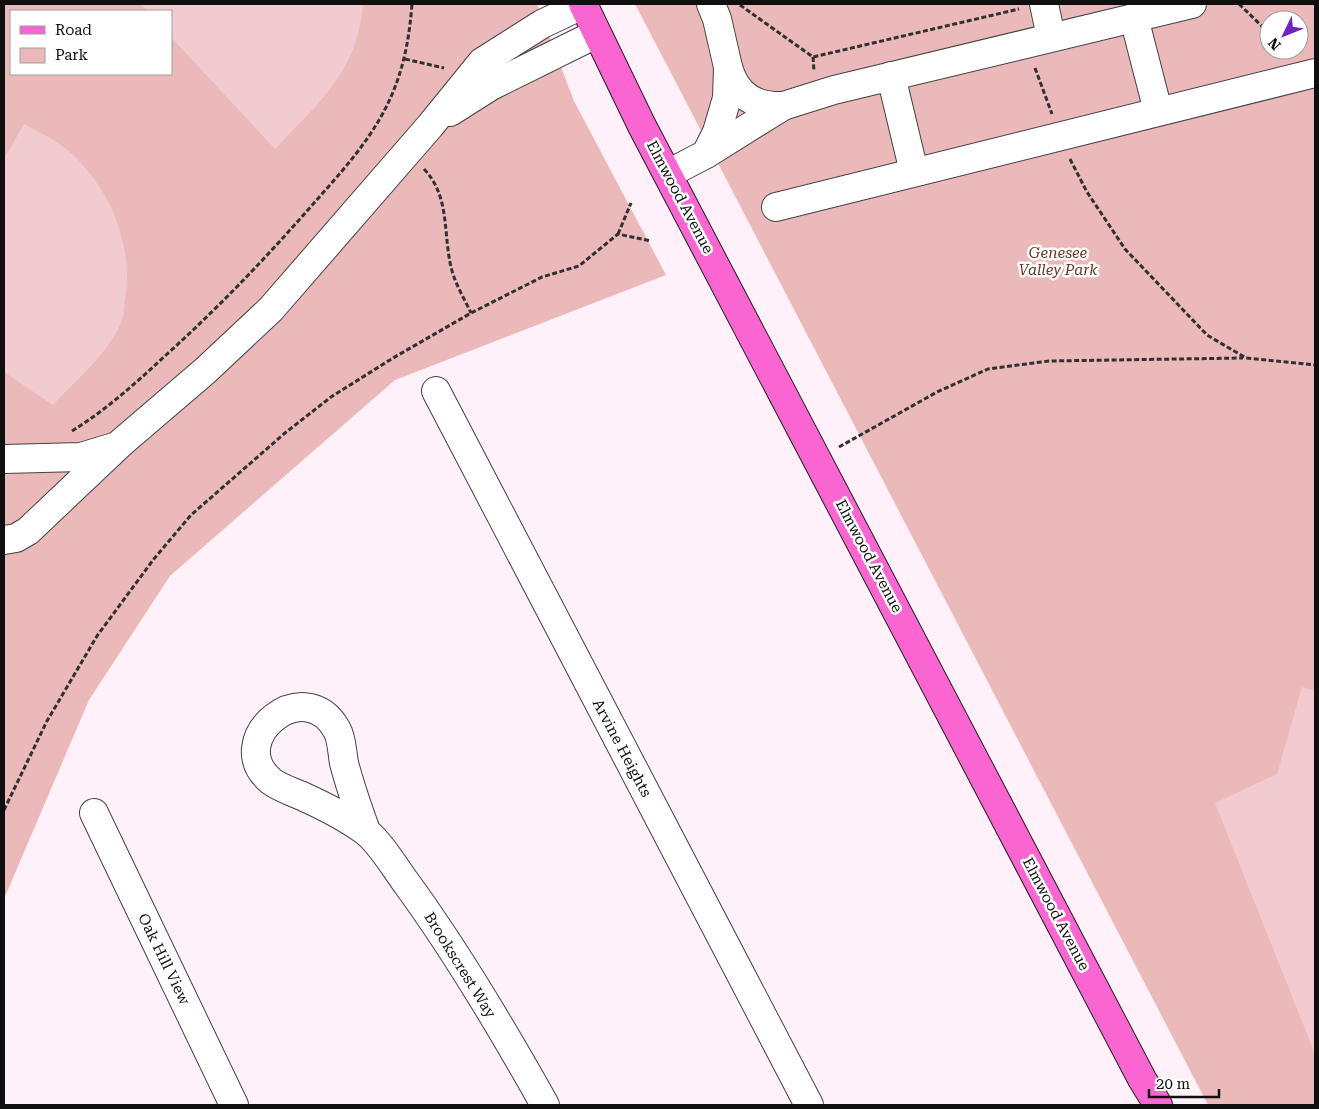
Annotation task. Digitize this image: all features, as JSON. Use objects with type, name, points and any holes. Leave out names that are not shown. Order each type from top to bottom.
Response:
[{"type":"main road","name":"Elmwood Avenue","points":[[583,4],[596,34],[668,174],[1158,1105]]},
{"type":"street","points":[[4,540],[16,538],[28,531],[122,442],[206,371],[270,309],[430,126],[482,62],[522,35],[583,4]]},
{"type":"street","points":[[711,4],[717,19],[728,67],[734,84],[747,98],[764,105],[783,106]]},
{"type":"street","points":[[668,174],[706,154],[783,106],[834,90],[1192,4]]},
{"type":"street","points":[[1032,7],[1039,40]]},
{"type":"street","points":[[1134,18],[1158,111]]},
{"type":"street","points":[[430,126],[491,86],[596,34]]},
{"type":"street","points":[[706,154],[717,132],[727,98],[728,67]]},
{"type":"street","points":[[776,207],[1060,135],[1315,74]]},
{"type":"street","points":[[891,76],[914,172]]},
{"type":"street","name":"Arvine Heights","points":[[436,391],[809,1105]]},
{"type":"street","points":[[4,460],[81,457],[103,451],[122,442]]},
{"type":"street","name":"Brookscrest Way","points":[[366,831],[344,760],[339,735],[332,723],[322,714],[304,707],[289,708],[271,718],[262,730],[258,744],[258,759],[268,778],[280,787],[319,804],[366,831],[389,859],[436,925],[545,1105]]},
{"type":"street","name":"Oak Hill View","points":[[94,813],[234,1105]]},
{"type":"path","points":[[66,435],[118,398],[200,324],[263,260],[358,152],[384,112],[400,73],[410,34],[412,4]]},
{"type":"path","points":[[739,4],[813,57],[1032,7]]},
{"type":"path","points":[[739,4],[742,13]]},
{"type":"path","points":[[1024,4],[1032,7]]},
{"type":"path","points":[[1239,4],[1259,23]]},
{"type":"path","points":[[1032,7],[1039,40],[1039,80],[1060,135],[1087,192],[1125,249],[1207,335],[1246,358]]},
{"type":"path","points":[[813,57],[814,77]]},
{"type":"path","points":[[422,168],[432,177],[439,190],[451,267],[456,284],[471,313]]},
{"type":"path","points":[[4,810],[46,721],[97,636],[153,560],[191,515],[285,433],[331,397],[393,358],[471,313],[542,277],[579,266],[618,234],[631,202]]},
{"type":"path","points":[[618,234],[651,242]]},
{"type":"path","points":[[818,459],[937,392],[988,369],[1049,361],[1246,358],[1315,365]]},
{"type":"green space","points":[[4,4],[537,4],[574,101],[666,275],[395,380],[170,576],[89,700],[4,899]]},
{"type":"green space","name":"Genesee Valley Park","points":[[635,4],[1315,4],[1315,1105],[1208,1105]]},
{"type":"shaded area","points":[[141,4],[363,4],[353,49],[344,68],[321,101],[275,149],[172,38],[172,10],[147,10]]},
{"type":"shaded area","points":[[24,124],[61,145],[92,176],[114,214],[126,257],[127,278],[124,312],[121,323],[108,346],[53,405],[4,372],[4,159]]},
{"type":"shaded area","points":[[1302,687],[1315,691],[1315,1054],[1215,803],[1277,774]]}]
